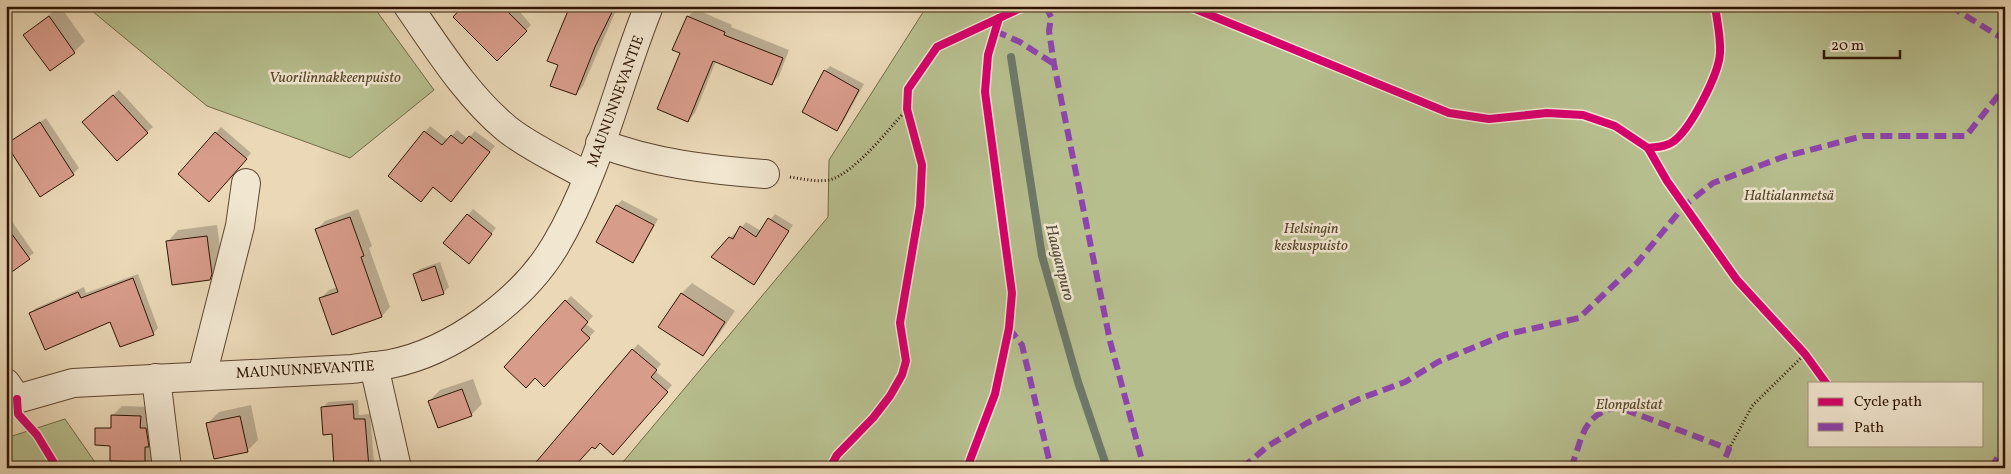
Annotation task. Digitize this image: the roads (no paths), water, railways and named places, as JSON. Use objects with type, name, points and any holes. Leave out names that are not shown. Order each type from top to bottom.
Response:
[{"type":"street","points":[[408,6],[448,65],[484,107],[508,130],[588,176]]},
{"type":"street","name":"MAUNUNNEVANTIE","points":[[10,396],[73,383],[391,364],[427,352],[460,336],[491,316],[529,282],[555,247],[578,202],[649,6]]},
{"type":"street","points":[[600,143],[640,156],[728,172],[765,174]]},
{"type":"street","points":[[202,376],[240,226],[246,183]]},
{"type":"street","points":[[374,366],[397,468]]},
{"type":"street","points":[[156,378],[167,468]]},
{"type":"waterway","name":"Haaganpuro","points":[[1011,57],[1042,256],[1078,382],[1107,468]]},
{"type":"park label","name":"Vuorilinnakkeenpuisto","points":[[335,77]]},
{"type":"park label","name":"Haltialanmetsä","points":[[1789,195]]},
{"type":"park label","name":"Helsingin keskuspuisto","points":[[1311,236]]},
{"type":"park label","name":"Elonpalstat","points":[[1629,404]]}]
